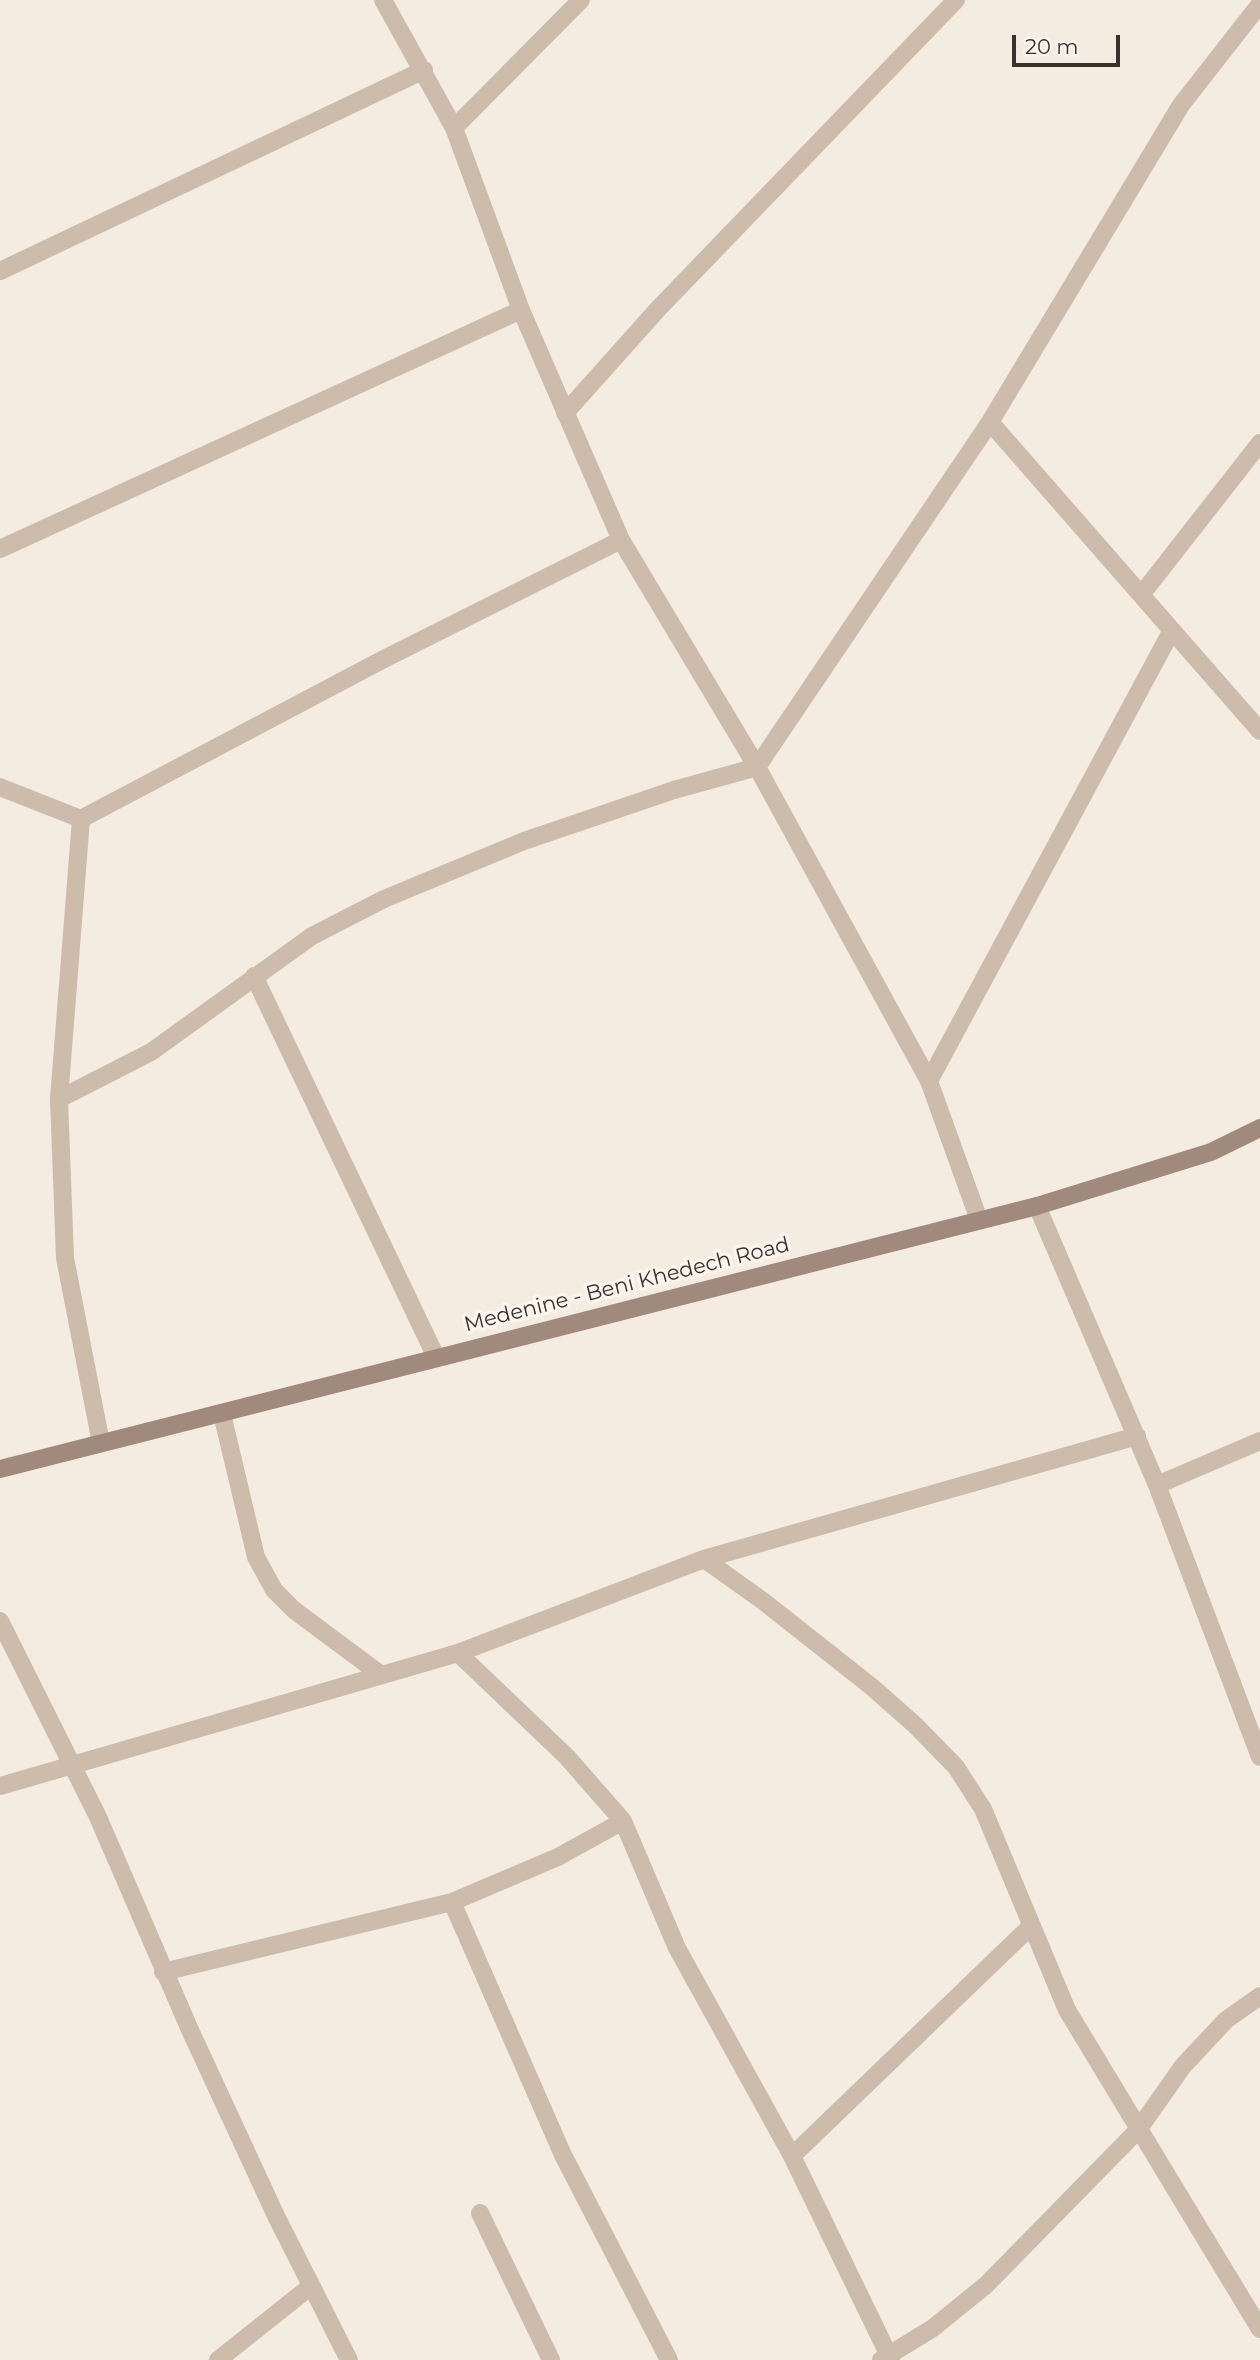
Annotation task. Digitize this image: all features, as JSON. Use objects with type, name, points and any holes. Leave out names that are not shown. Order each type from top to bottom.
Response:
[{"type":"main road","name":"Medenine - Beni Khedech Road","points":[[0,1469],[1037,1206],[1211,1152],[1260,1128]]},
{"type":"street","points":[[383,0],[454,128],[521,310],[621,540],[757,767],[929,1081],[979,1220]]},
{"type":"street","points":[[454,128],[581,0]]},
{"type":"street","points":[[565,412],[658,309],[956,0]]},
{"type":"street","points":[[59,1099],[151,1052],[312,936],[384,899],[462,864],[600,815],[757,767],[990,422],[1181,105],[1260,4]]},
{"type":"street","points":[[0,271],[424,70]]},
{"type":"street","points":[[0,549],[521,310]]},
{"type":"street","points":[[990,422],[1171,632],[1259,728]]},
{"type":"street","points":[[1141,595],[1260,443]]},
{"type":"street","points":[[0,787],[23,799],[81,819],[382,660],[621,540]]},
{"type":"street","points":[[929,1081],[1171,632]]},
{"type":"street","points":[[81,819],[59,1099],[65,1258],[102,1443]]},
{"type":"street","points":[[254,976],[436,1357]]},
{"type":"street","points":[[1037,1206],[1157,1485],[1221,1661],[1260,1757]]},
{"type":"street","points":[[222,1414],[256,1557],[274,1590],[294,1610],[380,1674]]},
{"type":"street","points":[[0,1786],[73,1767],[458,1653],[704,1559],[1137,1436]]},
{"type":"street","points":[[1157,1485],[1260,1441]]},
{"type":"street","points":[[704,1559],[872,1687],[915,1725],[956,1767],[982,1809],[1067,2010],[1260,2329]]},
{"type":"street","points":[[0,1621],[73,1767],[121,1870],[163,1972],[311,2286],[349,2360]]},
{"type":"street","points":[[458,1653],[567,1757],[623,1821],[677,1948],[792,2157],[887,2359],[933,2328],[986,2285],[1138,2130],[1183,2066],[1226,2020],[1260,1996]]},
{"type":"street","points":[[163,1972],[452,1902],[558,1857],[623,1821]]},
{"type":"street","points":[[452,1902],[564,2155],[669,2360]]},
{"type":"street","points":[[792,2157],[1031,1926]]},
{"type":"street","points":[[480,2213],[551,2360]]},
{"type":"street","points":[[218,2360],[311,2286]]}]
